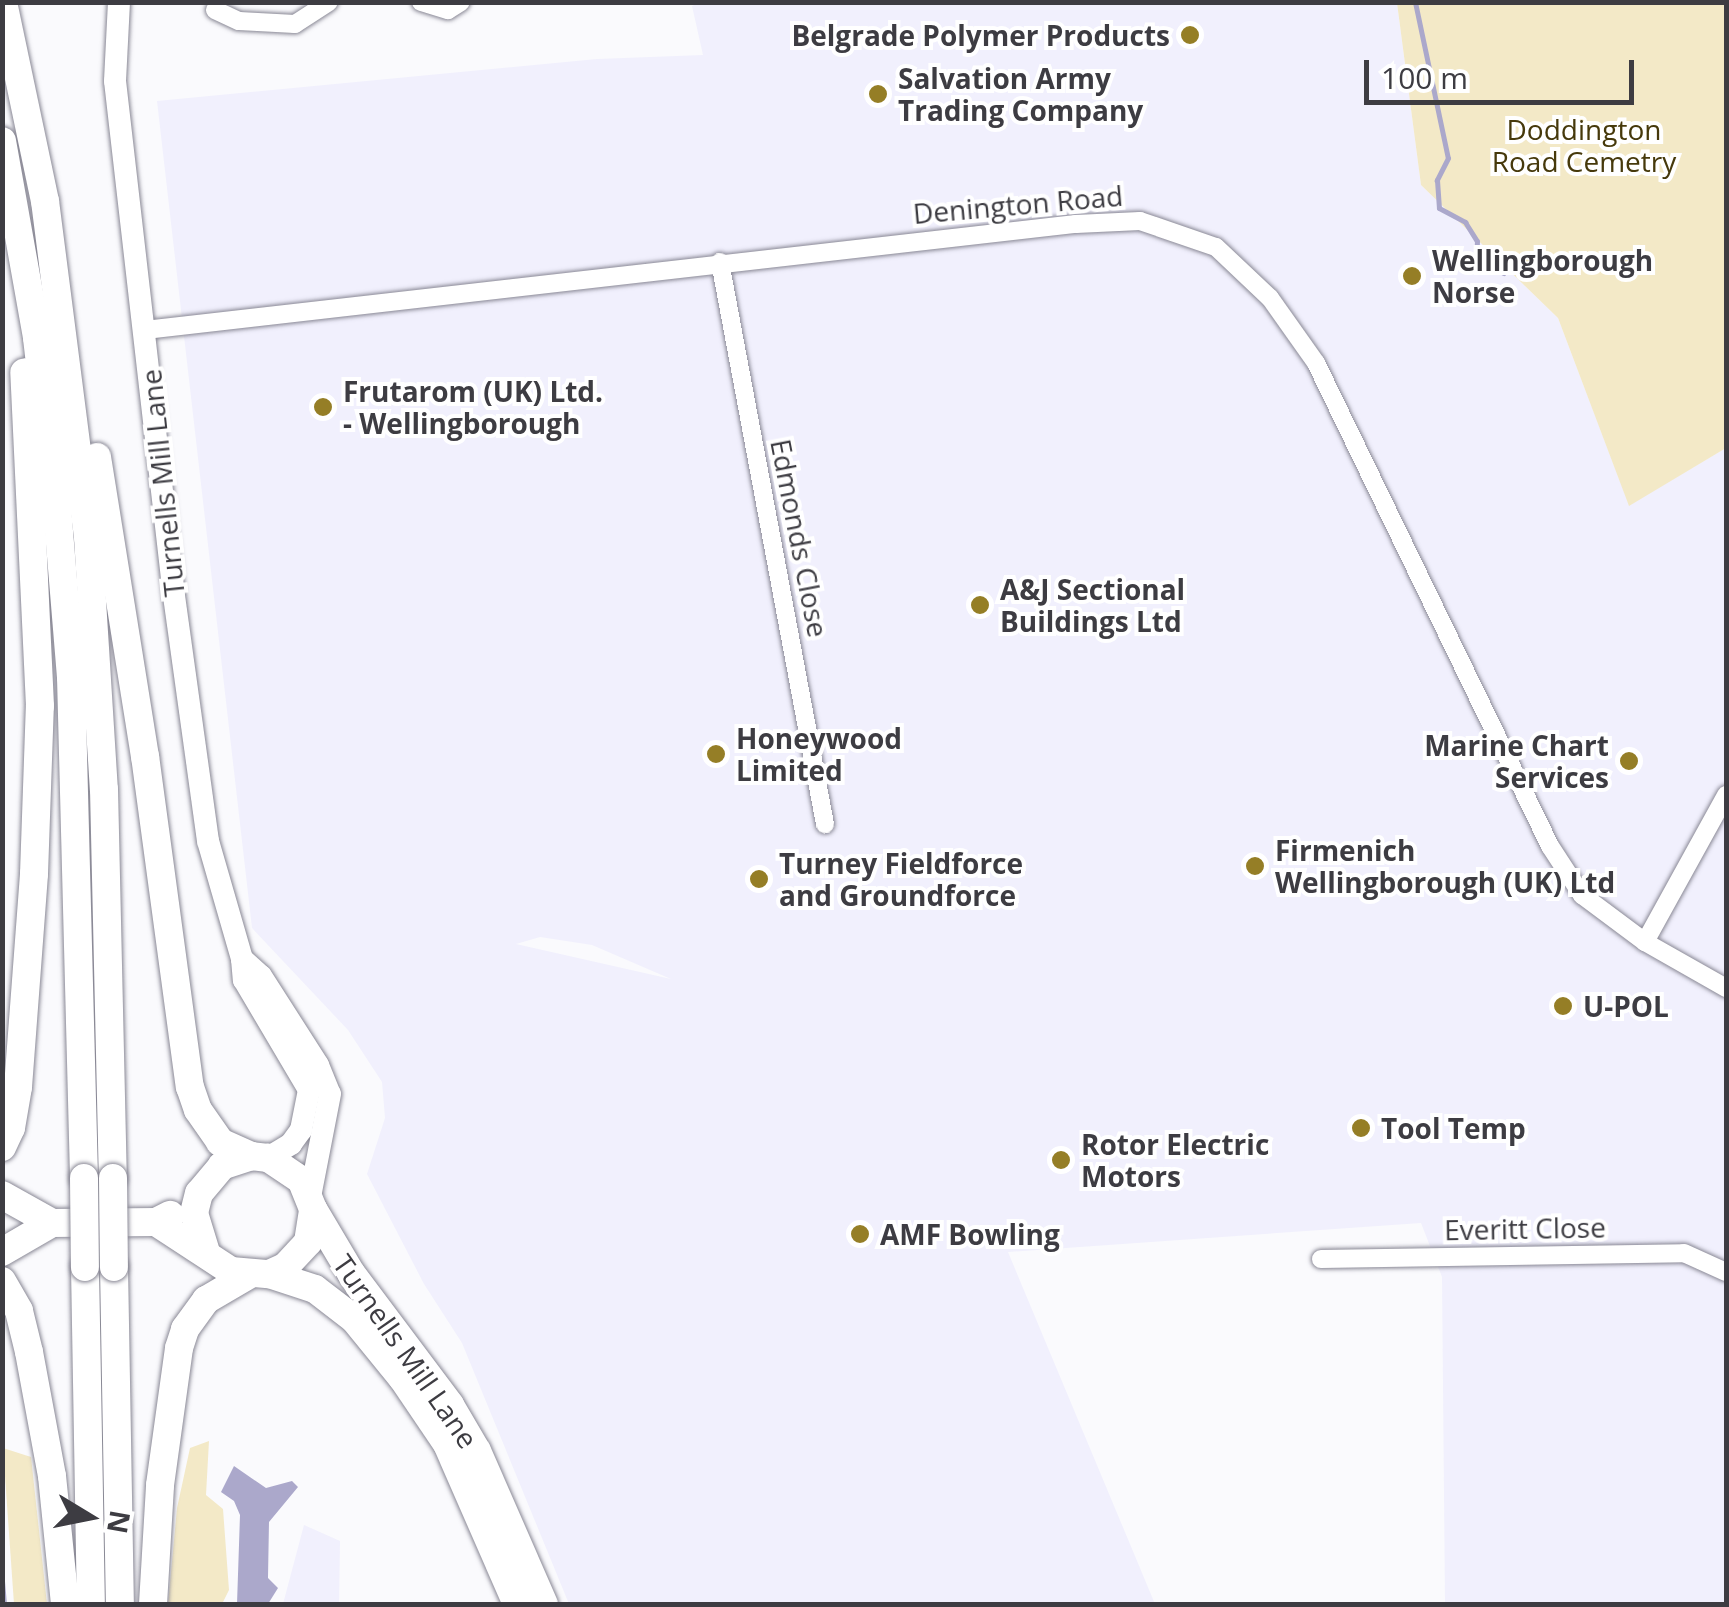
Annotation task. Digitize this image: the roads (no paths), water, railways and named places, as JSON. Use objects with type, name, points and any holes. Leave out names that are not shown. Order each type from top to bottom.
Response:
[{"type":"highway","points":[[3,2],[94,442],[145,756],[190,1087],[198,1110],[220,1142],[286,1166],[311,1203],[308,1242],[284,1267],[206,1300],[186,1329],[179,1348],[160,1485],[153,1604]]},
{"type":"highway","points":[[2,141],[37,338],[62,564],[76,824],[91,1604]]},
{"type":"highway","points":[[2,149],[26,410],[40,706],[34,874],[18,1087],[11,1128],[2,1147]]},
{"type":"highway","points":[[45,201],[74,406],[98,654],[120,1604]]},
{"type":"highway","points":[[156,1222],[199,1194],[222,1166],[260,1157]]},
{"type":"highway","points":[[199,1194],[194,1213],[205,1250]]},
{"type":"highway","points":[[2,1195],[52,1223]]},
{"type":"highway","name":"Turnells Mill Lane","points":[[311,1203],[351,1273],[450,1405],[476,1451],[544,1604]]},
{"type":"highway","points":[[2,1252],[52,1223],[156,1222],[205,1250],[216,1263],[258,1275]]},
{"type":"highway","name":"Turnells Mill Lane","points":[[258,1275],[315,1289],[354,1319],[403,1379],[448,1444],[518,1604]]},
{"type":"highway","points":[[2,1281],[19,1311],[29,1352],[52,1476],[65,1604]]},
{"type":"main road","name":"Turnells Mill Lane","points":[[119,2],[116,82],[208,841],[242,959],[244,980],[309,1090],[301,1130],[291,1144],[260,1157]]},
{"type":"main road","name":"Turnells Mill Lane","points":[[242,959],[262,976],[318,1066],[330,1094],[311,1203]]},
{"type":"street","points":[[215,10],[239,21],[295,24],[329,2]]},
{"type":"street","points":[[421,2],[448,10],[461,2]]},
{"type":"street","name":"Denington Road","points":[[144,330],[720,262],[1140,220],[1216,247],[1270,298],[1316,363],[1550,846],[1582,895],[1645,942],[1726,988]]},
{"type":"street","name":"Edmonds Close","points":[[720,262],[825,824]]},
{"type":"street","points":[[1645,942],[1726,795]]},
{"type":"street","name":"Everitt Close","points":[[1321,1259],[1684,1253],[1726,1272]]},
{"type":"waterway","points":[[1415,2],[1448,158],[1437,180],[1439,208],[1465,222],[1477,241],[1476,259],[1504,273]]},
{"type":"waterway","points":[[2,1581],[4,1604]]},
{"type":"place","name":"Belgrade Polymer Products","points":[[1190,35]]},
{"type":"place","name":"Salvation Army Trading Company","points":[[878,94]]},
{"type":"place","name":"Wellingborough Norse","points":[[1412,276]]},
{"type":"place","name":"Frutarom (UK) Ltd. - Wellingborough","points":[[323,407]]},
{"type":"place","name":"A&J Sectional Buildings Ltd","points":[[980,605]]},
{"type":"place","name":"Honeywood Limited","points":[[716,754]]},
{"type":"place","name":"Marine Chart Services","points":[[1629,761]]},
{"type":"place","name":"Firmenich Wellingborough (UK) Ltd","points":[[1255,866]]},
{"type":"place","name":"Turney Fieldforce and Groundforce","points":[[759,879]]},
{"type":"place","name":"U-POL","points":[[1563,1006]]},
{"type":"place","name":"Tool Temp","points":[[1361,1128]]},
{"type":"place","name":"Rotor Electric Motors","points":[[1061,1160]]},
{"type":"place","name":"AMF Bowling","points":[[860,1234]]},
{"type":"park label","name":"Doddington Road Cemetry","points":[[1584,145]]}]
